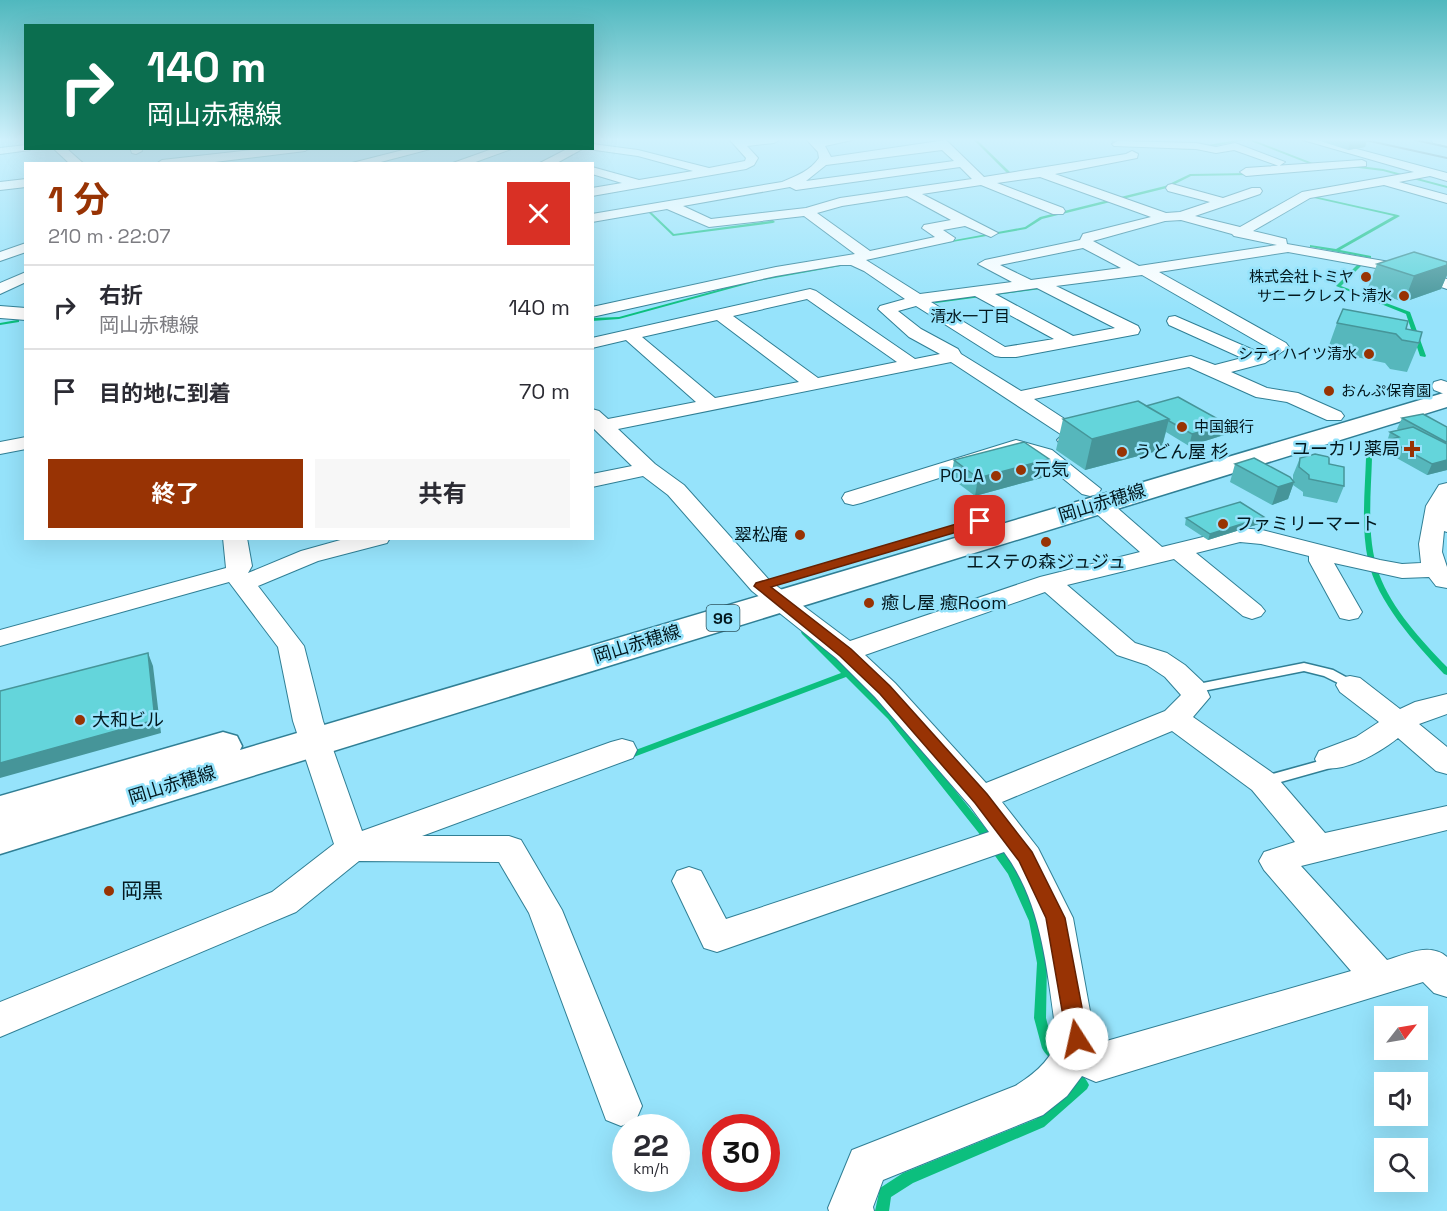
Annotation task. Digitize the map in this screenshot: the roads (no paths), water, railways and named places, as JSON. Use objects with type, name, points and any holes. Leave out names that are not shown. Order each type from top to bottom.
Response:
[{"type":"main road","name":"岡山赤穂線","points":[[1095,497],[1334,416],[1445,390]]},
{"type":"main road","name":"岡山赤穂線","points":[[0,838],[311,732],[1445,390]]},
{"type":"main road","name":"岡山赤穂線","points":[[0,812],[311,732]]},
{"type":"street","points":[[660,197],[709,223],[807,212],[840,202],[878,197]]},
{"type":"street","points":[[594,218],[716,197]]},
{"type":"street","points":[[822,197],[840,202]]},
{"type":"street","points":[[918,197],[991,233]]},
{"type":"street","points":[[1021,197],[1059,211]]},
{"type":"street","points":[[1107,197],[1165,217]]},
{"type":"street","points":[[1133,206],[1161,197]]},
{"type":"street","points":[[1187,197],[1225,202]]},
{"type":"street","points":[[1084,243],[1088,237],[1165,217],[1181,216],[1240,197]]},
{"type":"street","points":[[1239,233],[1303,197]]},
{"type":"street","points":[[807,212],[844,241],[859,259],[898,289],[1001,352],[1016,352],[1132,330],[1041,286],[986,264],[1084,243],[1141,270],[1280,347],[1259,359],[1214,371]]},
{"type":"street","points":[[1181,216],[1297,248],[1364,261],[1406,267],[1436,264]]},
{"type":"street","points":[[594,312],[671,297],[760,274],[859,259],[948,238],[929,228],[966,222]]},
{"type":"street","points":[[0,257],[24,248]]},
{"type":"street","points":[[951,357],[952,353],[915,333],[886,309],[919,300],[983,294],[1264,250],[1297,248]]},
{"type":"street","points":[[1406,267],[1447,284]]},
{"type":"street","points":[[0,289],[14,280]]},
{"type":"street","points":[[594,343],[810,294],[912,365]]},
{"type":"street","points":[[983,294],[1070,341]]},
{"type":"street","points":[[720,314],[814,384]]},
{"type":"street","points":[[1174,321],[1259,359]]},
{"type":"street","points":[[630,334],[711,405]]},
{"type":"street","points":[[601,429],[951,357],[960,359],[1079,437],[1029,450]]},
{"type":"street","points":[[1017,397],[1191,361],[1263,393],[1291,397],[1334,416]]},
{"type":"street","points":[[601,429],[647,469],[676,490],[770,593],[846,652],[885,690],[981,798],[998,842],[1026,857],[1055,918],[1077,1039],[1068,1062],[1047,1090],[1029,1101],[867,1165],[850,1208],[852,1211]]},
{"type":"street","points":[[0,448],[24,443]]},
{"type":"street","points":[[853,498],[1016,446],[1045,454],[1095,497],[1168,553],[1252,611]]},
{"type":"street","points":[[594,481],[647,469]]},
{"type":"street","points":[[1441,577],[1431,563],[1430,543],[1441,522],[1437,506],[1447,490]]},
{"type":"street","points":[[846,652],[1049,582],[1240,535],[1262,537],[1373,566],[1441,577]]},
{"type":"street","points":[[235,540],[240,566],[239,578],[291,646],[311,732],[352,848]]},
{"type":"street","points":[[0,638],[239,578],[370,540]]},
{"type":"street","points":[[1320,551],[1321,561],[1349,612]]},
{"type":"street","points":[[981,798],[1175,718],[1196,697],[1193,689],[1175,670],[1157,659],[1126,649],[1049,582]]},
{"type":"street","points":[[1350,685],[1447,763]]},
{"type":"street","points":[[1330,759],[1364,748],[1385,735],[1398,722],[1425,709],[1447,704]]},
{"type":"street","points":[[1175,718],[1263,782],[1318,847]]},
{"type":"street","points":[[0,1020],[284,902],[352,848],[622,750]]},
{"type":"street","points":[[1381,979],[1276,861],[1318,847],[1447,818]]},
{"type":"street","points":[[689,881],[717,937],[998,842]]},
{"type":"street","points":[[352,848],[509,849],[545,910],[621,1106]]},
{"type":"street","points":[[1068,1062],[1096,1063],[1429,964],[1447,981]]},
{"type":"lane","points":[[1193,689],[1304,667],[1328,673],[1350,685]]},
{"type":"lane","points":[[1263,782],[1329,763],[1330,759]]},
{"type":"waterway","points":[[935,244],[1026,228],[1041,218],[1128,197]]},
{"type":"waterway","points":[[1314,197],[1398,216],[1336,251]]},
{"type":"waterway","points":[[650,212],[673,235],[773,222],[769,218],[777,217]]},
{"type":"waterway","points":[[1246,250],[1275,246]]},
{"type":"waterway","points":[[1311,246],[1336,251]]},
{"type":"waterway","points":[[1336,251],[1369,257]]},
{"type":"waterway","points":[[1365,260],[1338,286],[1408,313],[1423,356]]},
{"type":"waterway","points":[[594,320],[619,318],[758,280],[850,263]]},
{"type":"waterway","points":[[936,302],[1046,287]]},
{"type":"waterway","points":[[0,324],[17,321]]},
{"type":"waterway","points":[[1369,458],[1368,534],[1375,573],[1391,604],[1425,649],[1447,672]]},
{"type":"waterway","points":[[805,632],[847,673]]},
{"type":"waterway","points":[[628,756],[847,673]]},
{"type":"waterway","points":[[847,673],[891,717],[981,829],[1012,872],[1034,921],[1042,963],[1040,1018],[1048,1048],[1057,1057]]},
{"type":"waterway","points":[[882,1211],[885,1193],[908,1178],[1040,1123],[1083,1085],[1073,1075]]},
{"type":"place","name":"株式会社トミヤ","points":[[1366,277]]},
{"type":"place","name":"サニークレスト清水","points":[[1404,296]]},
{"type":"place","name":"シティハイツ清水","points":[[1369,354]]},
{"type":"place","name":"おんぷ保育園","points":[[1329,391]]},
{"type":"place","name":"中国銀行","points":[[1182,427]]},
{"type":"place","name":"ユーカリ薬局","points":[[1412,449]]},
{"type":"place","name":"うどん屋 杉","points":[[1122,452]]},
{"type":"place","name":"元気","points":[[1021,470]]},
{"type":"place","name":"POLA","points":[[996,476]]},
{"type":"place","name":"ファミリーマート","points":[[1223,524]]},
{"type":"place","name":"翠松庵","points":[[800,535]]},
{"type":"place","name":"エステの森ジュジュ","points":[[1046,542]]},
{"type":"place","name":"癒し屋 癒Room","points":[[869,603]]},
{"type":"place","name":"大和ビル","points":[[80,720]]},
{"type":"place","name":"岡黒","points":[[109,891]]},
{"type":"district","name":"清水一丁目","points":[[970,316]]}]
